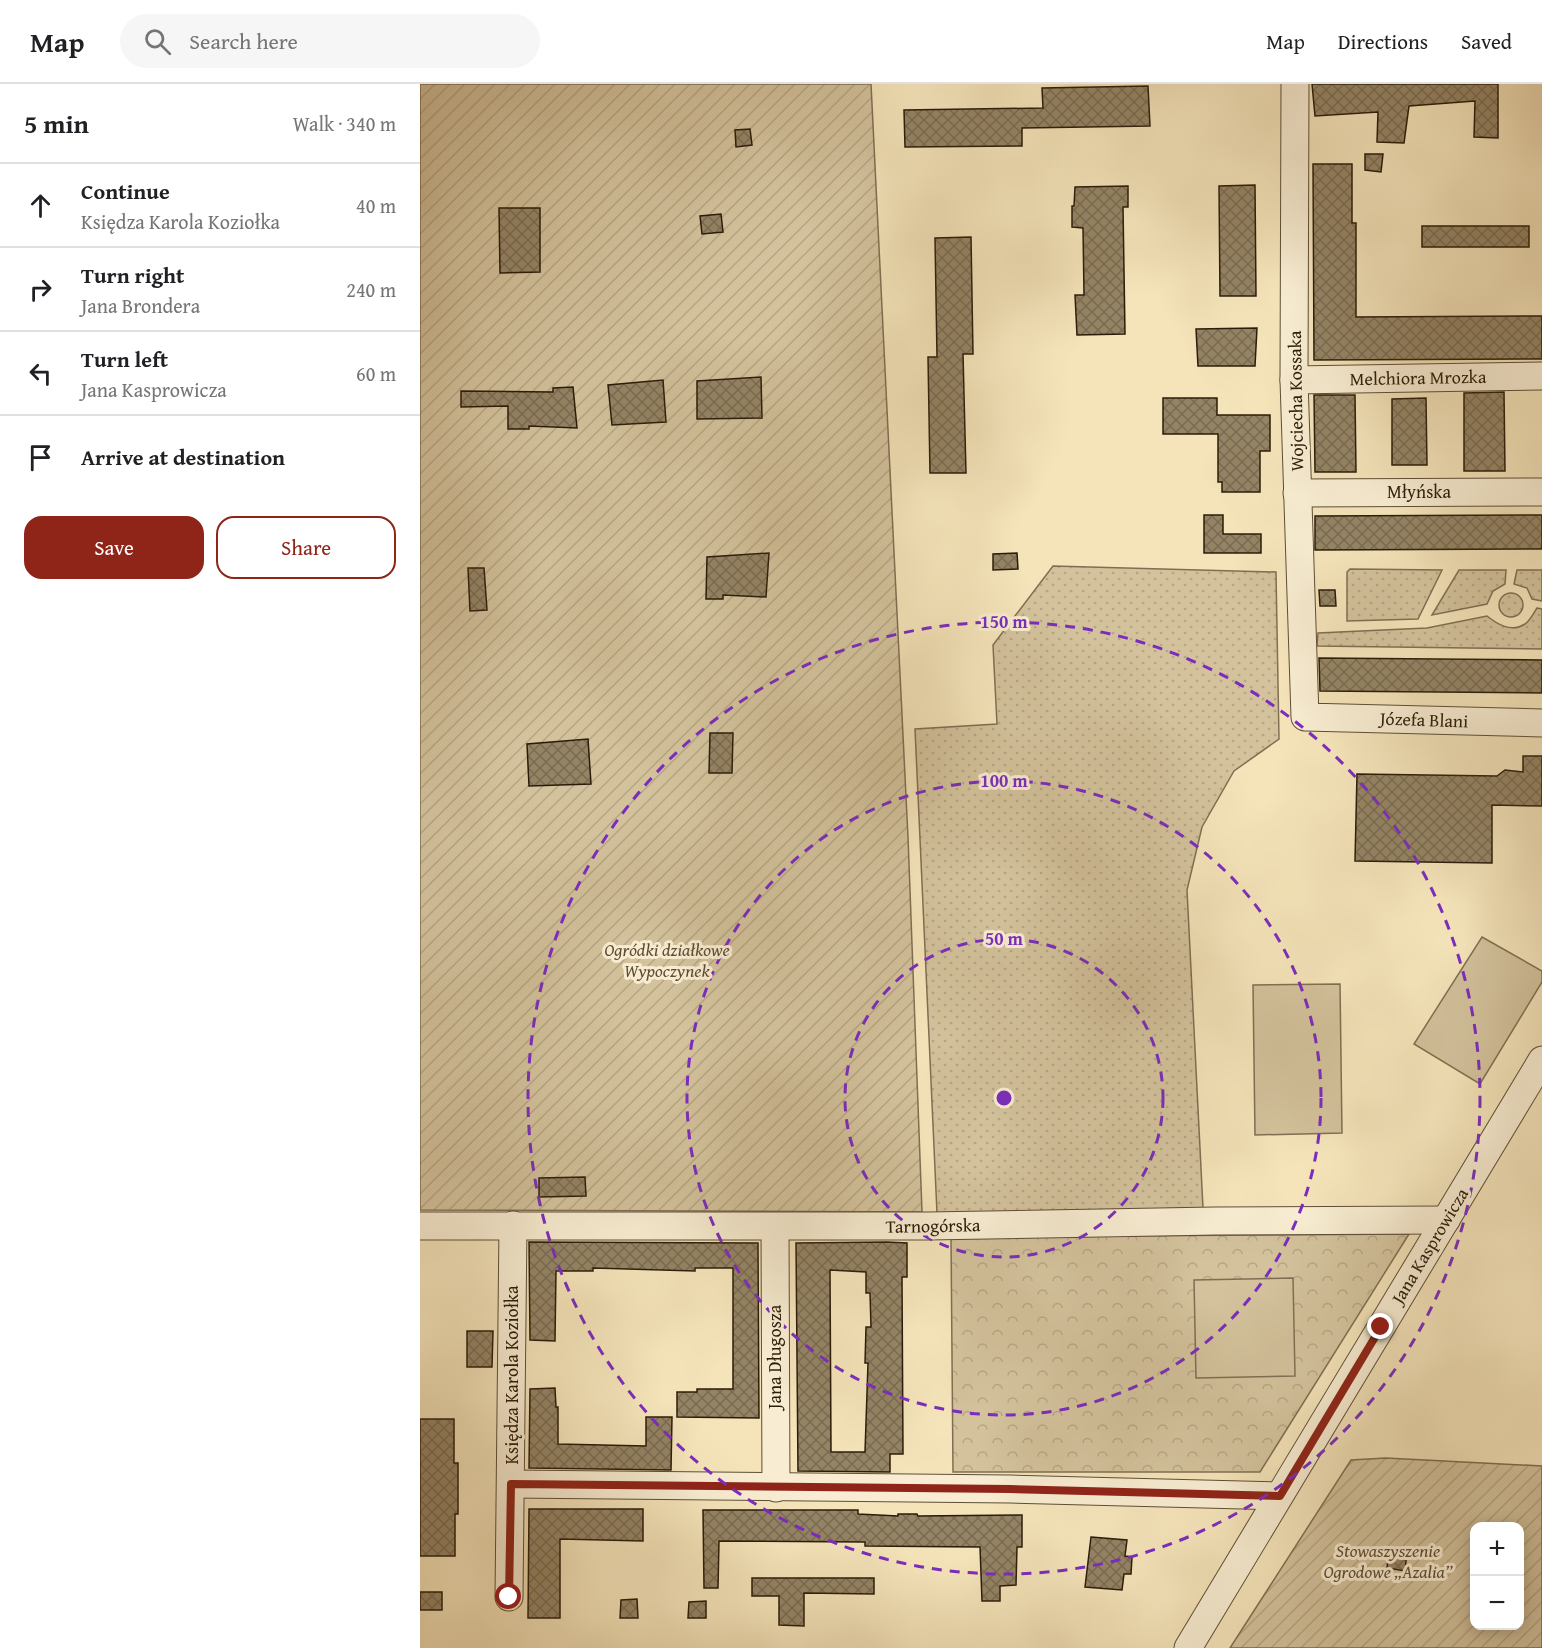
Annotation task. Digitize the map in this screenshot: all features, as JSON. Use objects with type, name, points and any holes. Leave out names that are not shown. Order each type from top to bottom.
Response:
[{"type":"street","name":"Wojciecha Kossaka","points":[[1295,84],[1294,380],[1305,717]]},
{"type":"street","name":"Melchiora Mrozka","points":[[1294,380],[1542,376]]},
{"type":"street","name":"Młyńska","points":[[1297,493],[1542,492]]},
{"type":"street","name":"Józefa Blani","points":[[1305,717],[1542,723]]},
{"type":"street","name":"Jana Kasprowicza","points":[[1188,1648],[1542,1060]]},
{"type":"street","name":"Tarnogórska","points":[[420,1226],[775,1227],[1446,1220]]},
{"type":"street","name":"Księdza Karola Koziołka","points":[[509,1597],[513,1225]]},
{"type":"street","name":"Jana Długosza","points":[[775,1227],[776,1488]]},
{"type":"street","points":[[511,1484],[1022,1490],[1280,1496]]},
{"type":"green space","name":"Ogródki działkowe Wypoczynek","points":[[420,84],[871,84],[908,837],[922,1212],[420,1210]]},
{"type":"green space","points":[[1053,566],[1276,572],[1279,739],[1234,771],[1202,827],[1187,890],[1203,1208],[937,1213],[915,729],[997,724],[993,645]]},
{"type":"green space","points":[[1350,569],[1442,570],[1418,619],[1347,621],[1347,572]]},
{"type":"green space","points":[[1459,570],[1506,570],[1505,584],[1493,591],[1487,604],[1432,615]]},
{"type":"green space","points":[[1517,570],[1542,570],[1542,601],[1532,599],[1527,588],[1514,584]]},
{"type":"green space","points":[[1511,593],[1520,596],[1523,605],[1520,614],[1511,617],[1502,614],[1499,605],[1502,596]]},
{"type":"green space","points":[[1537,608],[1542,609],[1542,649],[1317,646],[1318,633],[1427,628],[1487,616],[1509,628],[1515,628],[1527,623]]},
{"type":"green space","points":[[1482,937],[1542,971],[1542,982],[1480,1084],[1414,1044]]},
{"type":"green space","points":[[1340,984],[1342,1133],[1255,1135],[1253,985]]},
{"type":"green space","points":[[1409,1234],[1260,1472],[953,1472],[951,1237]]},
{"type":"green space","points":[[1293,1278],[1295,1376],[1196,1378],[1194,1280]]},
{"type":"green space","name":"Stowaszyszenie Ogrodowe „Azalia”","points":[[1386,1458],[1542,1466],[1542,1648],[1230,1648],[1351,1460]]},
{"type":"building","points":[[1312,84],[1498,84],[1498,138],[1474,137],[1475,101],[1409,106],[1404,143],[1377,142],[1378,112],[1315,116]]},
{"type":"building","points":[[1148,86],[1150,126],[1022,128],[1022,146],[905,147],[904,110],[1043,108],[1042,88]]},
{"type":"building","points":[[750,129],[752,145],[736,147],[735,130]]},
{"type":"building","points":[[1365,154],[1383,154],[1381,172],[1365,170]]},
{"type":"building","points":[[1313,164],[1352,164],[1352,223],[1356,223],[1356,317],[1542,316],[1542,359],[1314,360]]},
{"type":"building","points":[[1255,185],[1256,296],[1220,296],[1219,186]]},
{"type":"building","points":[[1128,186],[1128,207],[1123,207],[1125,334],[1077,335],[1075,295],[1084,295],[1083,228],[1072,227],[1075,187]]},
{"type":"building","points":[[499,208],[540,208],[540,272],[500,273]]},
{"type":"building","points":[[721,214],[723,232],[702,234],[700,216]]},
{"type":"building","points":[[1422,226],[1529,226],[1529,247],[1422,247]]},
{"type":"building","points":[[971,237],[973,354],[963,354],[966,473],[930,473],[928,357],[937,357],[935,238]]},
{"type":"building","points":[[1257,328],[1255,366],[1198,366],[1196,329]]},
{"type":"building","points":[[761,377],[762,418],[697,419],[697,381]]},
{"type":"building","points":[[663,380],[666,422],[612,425],[608,385]]},
{"type":"building","points":[[573,387],[577,428],[529,426],[529,429],[508,429],[508,406],[461,407],[461,391],[553,392],[553,388]]},
{"type":"building","points":[[1504,392],[1505,471],[1464,471],[1464,393]]},
{"type":"building","points":[[1314,395],[1355,395],[1356,472],[1315,472]]},
{"type":"building","points":[[1163,398],[1217,398],[1217,415],[1270,415],[1270,451],[1260,451],[1260,492],[1222,492],[1222,482],[1218,482],[1218,434],[1163,434]]},
{"type":"building","points":[[1426,398],[1427,465],[1392,465],[1392,399]]},
{"type":"building","points":[[1204,515],[1223,515],[1223,534],[1261,534],[1261,553],[1204,553]]},
{"type":"building","points":[[1542,515],[1542,549],[1315,550],[1315,516]]},
{"type":"building","points":[[769,553],[766,597],[723,595],[723,599],[706,599],[707,557]]},
{"type":"building","points":[[1017,553],[1018,569],[993,570],[993,554]]},
{"type":"building","points":[[468,568],[484,568],[487,610],[470,611]]},
{"type":"building","points":[[1319,590],[1335,590],[1336,606],[1320,606]]},
{"type":"building","points":[[1319,658],[1542,660],[1542,693],[1320,691]]},
{"type":"building","points":[[710,733],[733,733],[732,773],[709,773]]},
{"type":"building","points":[[588,739],[591,784],[529,786],[527,744]]},
{"type":"building","points":[[1523,756],[1542,756],[1542,806],[1492,805],[1492,863],[1355,861],[1357,774],[1497,776],[1505,770],[1523,772]]},
{"type":"building","points":[[585,1177],[586,1196],[539,1197],[539,1178]]},
{"type":"building","points":[[529,1242],[758,1243],[759,1418],[677,1417],[677,1392],[697,1392],[697,1389],[733,1389],[733,1268],[695,1268],[695,1271],[593,1268],[593,1271],[556,1271],[555,1341],[530,1340]]},
{"type":"building","points":[[796,1243],[907,1243],[907,1277],[902,1277],[903,1454],[890,1454],[890,1472],[798,1471]],"holes":[[[830,1270],[866,1272],[866,1293],[870,1293],[871,1327],[866,1327],[865,1363],[868,1363],[865,1452],[831,1452]]]},
{"type":"building","points":[[467,1331],[493,1331],[492,1367],[467,1367]]},
{"type":"building","points":[[555,1388],[556,1407],[558,1407],[558,1444],[646,1446],[646,1417],[672,1417],[671,1470],[529,1468],[530,1389]]},
{"type":"building","points":[[420,1419],[454,1419],[454,1463],[458,1463],[455,1556],[420,1556]]},
{"type":"building","points":[[529,1509],[643,1509],[643,1541],[560,1539],[560,1618],[528,1618]]},
{"type":"building","points":[[703,1510],[858,1510],[858,1514],[898,1516],[898,1514],[917,1514],[918,1516],[1022,1515],[1022,1547],[1017,1547],[1016,1585],[1000,1586],[1000,1601],[982,1601],[980,1547],[865,1546],[865,1542],[719,1541],[718,1588],[704,1588]]},
{"type":"building","points":[[1091,1537],[1127,1540],[1125,1556],[1132,1557],[1131,1574],[1124,1574],[1122,1590],[1085,1587]]},
{"type":"building","points":[[1389,1550],[1407,1551],[1405,1571],[1387,1568]]},
{"type":"building","points":[[752,1578],[874,1578],[874,1594],[804,1593],[804,1626],[779,1625],[779,1596],[752,1596]]},
{"type":"building","points":[[420,1592],[442,1592],[442,1610],[420,1610]]},
{"type":"building","points":[[637,1599],[638,1618],[620,1618],[621,1600]]},
{"type":"building","points":[[706,1601],[706,1618],[688,1618],[689,1602]]},
{"type":"route","points":[[509,1597],[511,1484],[1010,1489],[1280,1496],[1381,1327]]}]
